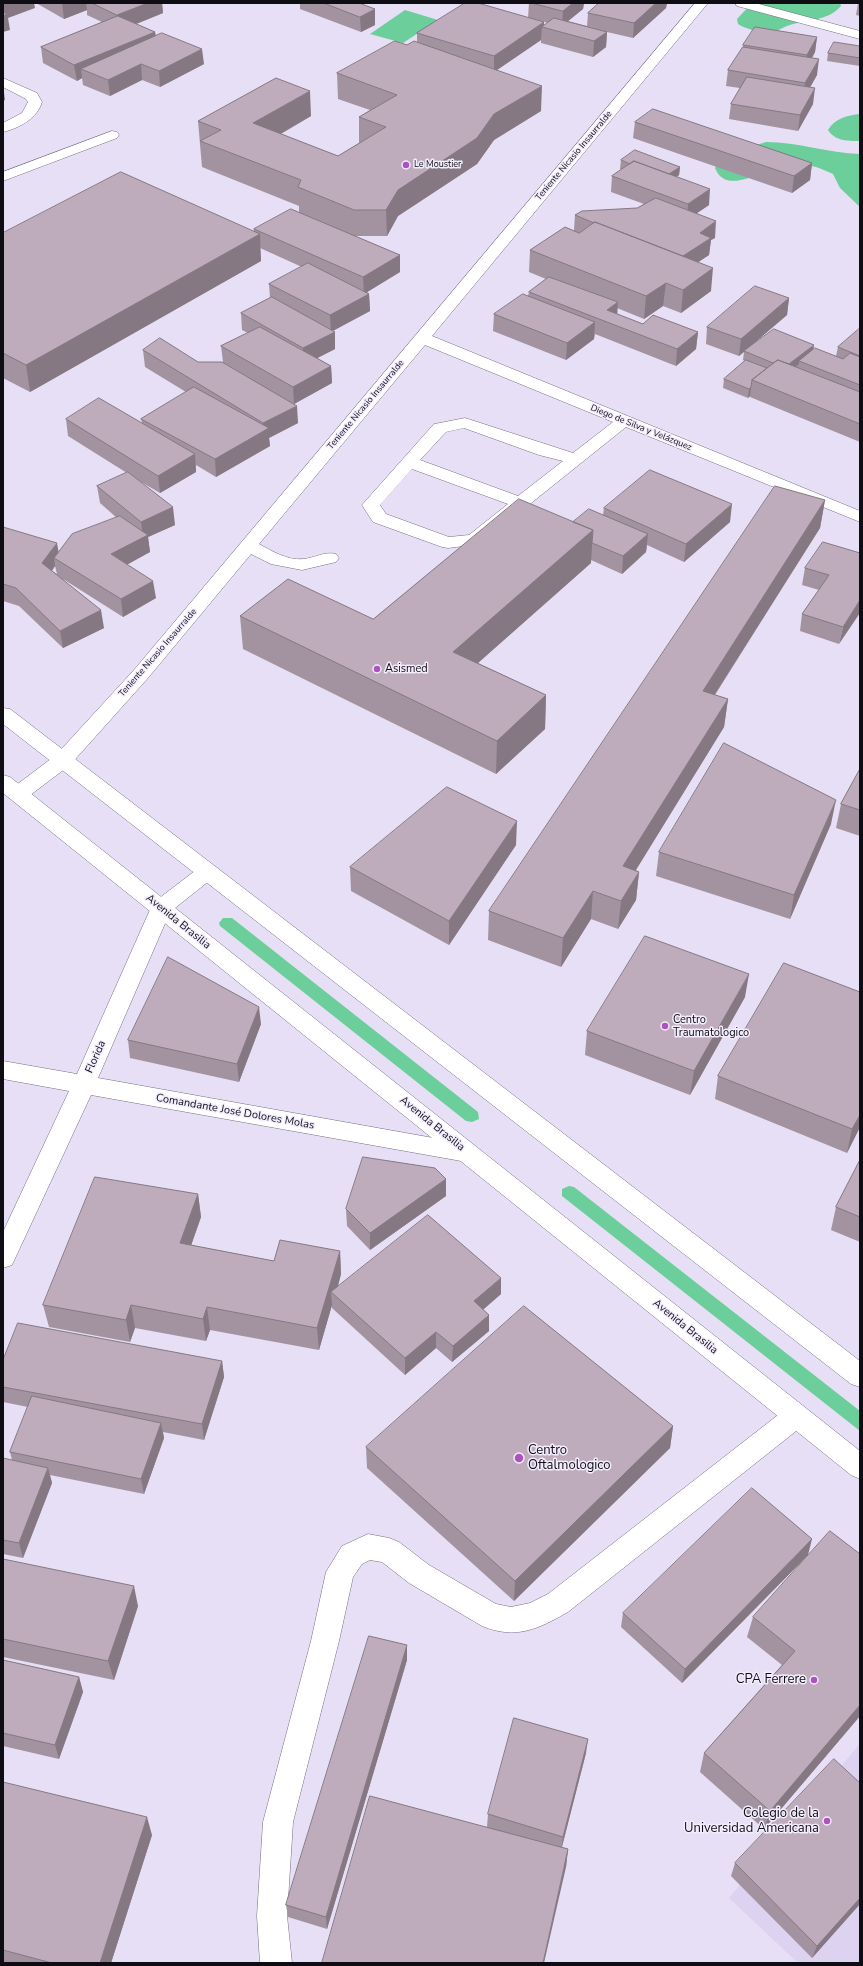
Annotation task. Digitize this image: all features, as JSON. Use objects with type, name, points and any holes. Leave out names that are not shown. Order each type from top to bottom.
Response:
[{"type":"street","name":"Teniente Nicasio Insaurralde","points":[[10,788],[63,760],[141,674],[702,3]]},
{"type":"street","points":[[741,3],[860,35]]},
{"type":"street","points":[[3,82],[32,96],[35,102],[34,107],[27,116],[3,128]]},
{"type":"street","points":[[3,177],[112,135]]},
{"type":"street","name":"Diego de Silva y Velázquez","points":[[422,338],[860,518]]},
{"type":"street","points":[[575,459],[545,451],[465,423],[440,428],[371,505],[379,518],[448,543],[474,540],[624,421]]},
{"type":"street","points":[[409,462],[520,503]]},
{"type":"street","points":[[248,546],[277,560],[302,565],[330,558]]},
{"type":"street","points":[[3,714],[860,1376]]},
{"type":"street","name":"Avenida Brasilia","points":[[10,788],[860,1467]]},
{"type":"street","name":"Florida","points":[[3,1258],[83,1086],[161,908],[207,872]]},
{"type":"street","name":"Comandante José Dolores Molas","points":[[3,1070],[83,1086],[467,1153]]},
{"type":"street","points":[[276,1963],[272,1916],[278,1822],[325,1640],[340,1572],[352,1556],[368,1548],[389,1550],[419,1574],[492,1617],[511,1620],[534,1616],[558,1603],[796,1416]]},
{"type":"shaded area","name":"Colegio de la Universidad Americana","points":[[860,1744],[860,1963],[798,1963],[729,1898]]},
{"type":"green space","points":[[752,3],[840,3],[841,6],[823,18],[794,24],[774,31],[762,32],[745,28],[738,24],[737,19]]},
{"type":"green space","points":[[405,10],[438,20],[403,43],[370,34]]},
{"type":"green space","points":[[860,114],[860,141],[838,138],[831,134],[828,130],[834,123],[842,118]]},
{"type":"green space","points":[[766,142],[778,142],[836,152],[860,154],[860,207],[840,188],[833,174],[812,166],[793,167],[736,181],[724,179],[719,175],[715,168],[724,158],[745,148]]},
{"type":"green space","points":[[223,918],[232,918],[478,1112],[479,1119],[472,1122],[466,1121],[220,926],[219,923]]},
{"type":"green space","points":[[569,1186],[574,1187],[860,1411],[860,1431],[562,1196],[562,1189]]},
{"type":"building","points":[[92,3],[148,3],[117,15]]},
{"type":"building","points":[[324,3],[359,3],[375,9],[360,17]]},
{"type":"building","points":[[465,3],[478,3],[544,22],[494,56],[417,33]]},
{"type":"building","points":[[532,3],[573,3],[563,11]]},
{"type":"building","points":[[599,3],[656,3],[634,23],[588,13]]},
{"type":"building","points":[[118,16],[155,32],[74,65],[41,47]]},
{"type":"building","points":[[554,18],[607,32],[594,41],[542,27]]},
{"type":"building","points":[[755,27],[817,37],[807,55],[743,45]]},
{"type":"building","points":[[162,33],[202,49],[159,71],[141,64],[108,80],[81,69]]},
{"type":"building","points":[[395,41],[407,45],[414,41],[542,86],[494,114],[477,138],[398,190],[386,210],[354,210],[298,187],[301,180],[200,141],[221,130],[198,121],[276,78],[310,91],[253,123],[338,156],[386,127],[359,117],[397,95],[337,73]]},
{"type":"building","points":[[834,42],[860,46],[860,58],[828,53]]},
{"type":"building","points":[[743,47],[819,59],[805,83],[728,70]]},
{"type":"building","points":[[747,77],[815,88],[800,115],[731,104]]},
{"type":"building","points":[[653,109],[812,163],[794,176],[635,122]]},
{"type":"building","points":[[635,150],[680,167],[669,174],[634,161],[630,164],[621,160]]},
{"type":"building","points":[[634,161],[710,189],[688,204],[612,176]]},
{"type":"building","points":[[121,172],[260,234],[26,365],[3,353],[3,233]]},
{"type":"building","points":[[656,198],[716,221],[700,233],[711,238],[683,256],[575,215],[582,211],[637,208]]},
{"type":"building","points":[[291,209],[400,255],[363,277],[254,229]]},
{"type":"building","points":[[595,222],[713,268],[683,290],[666,283],[646,296],[530,250],[565,227],[579,233]]},
{"type":"building","points":[[308,263],[369,294],[330,315],[269,284]]},
{"type":"building","points":[[549,277],[618,302],[607,310],[643,324],[653,315],[698,332],[677,349],[529,292]]},
{"type":"building","points":[[755,286],[789,298],[741,339],[707,327]]},
{"type":"building","points":[[523,294],[595,322],[567,343],[494,314]]},
{"type":"building","points":[[272,297],[335,332],[303,348],[241,313]]},
{"type":"building","points":[[260,327],[331,366],[293,387],[221,346]]},
{"type":"building","points":[[774,329],[814,345],[789,364],[778,360],[773,363],[744,351]]},
{"type":"building","points":[[859,329],[860,356],[838,347]]},
{"type":"building","points":[[160,338],[198,362],[222,362],[297,406],[263,423],[143,350]]},
{"type":"building","points":[[815,348],[843,359],[850,353],[860,357],[860,385],[799,361]]},
{"type":"building","points":[[746,360],[767,368],[752,380],[751,387],[749,389],[724,379]]},
{"type":"building","points":[[778,360],[860,392],[860,424],[752,380]]},
{"type":"building","points":[[194,387],[269,428],[215,459],[141,419]]},
{"type":"building","points":[[99,398],[195,454],[158,476],[66,419]]},
{"type":"building","points":[[650,470],[732,504],[686,544],[604,508]]},
{"type":"building","points":[[128,472],[173,507],[141,522],[97,486]]},
{"type":"building","points":[[775,486],[825,500],[703,691],[728,699],[623,866],[639,872],[621,901],[593,891],[563,938],[489,911]]},
{"type":"building","points":[[519,499],[593,530],[453,652],[546,695],[497,741],[240,616],[288,579],[373,619]]},
{"type":"building","points":[[589,509],[648,534],[623,556],[592,543],[593,530],[573,522]]},
{"type":"building","points":[[120,516],[148,535],[111,554],[153,581],[121,599],[54,558],[72,534]]},
{"type":"building","points":[[3,527],[57,543],[42,563],[101,610],[60,631],[16,588],[3,584]]},
{"type":"building","points":[[823,542],[860,553],[860,600],[843,627],[802,614],[829,575],[805,568]]},
{"type":"building","points":[[724,743],[836,800],[794,895],[659,852]]},
{"type":"building","points":[[860,769],[860,810],[841,804]]},
{"type":"building","points":[[447,787],[517,821],[449,921],[350,867]]},
{"type":"building","points":[[645,936],[749,974],[694,1071],[587,1031]]},
{"type":"building","points":[[168,957],[259,1007],[237,1064],[128,1040]]},
{"type":"building","points":[[784,963],[860,992],[860,1115],[852,1129],[718,1076]]},
{"type":"building","points":[[363,1157],[435,1168],[446,1179],[370,1233],[346,1209]]},
{"type":"building","points":[[860,1160],[860,1217],[836,1207]]},
{"type":"building","points":[[95,1177],[198,1194],[180,1243],[274,1261],[280,1240],[340,1251],[317,1328],[207,1307],[203,1319],[131,1305],[126,1320],[43,1305]]},
{"type":"building","points":[[428,1215],[501,1278],[474,1301],[489,1315],[453,1346],[436,1332],[405,1358],[331,1292]]},
{"type":"building","name":"Centro Oftalmologico","points":[[524,1306],[673,1426],[515,1581],[366,1447]]},
{"type":"building","points":[[18,1323],[222,1361],[202,1424],[3,1387],[3,1360]]},
{"type":"building","points":[[32,1396],[161,1423],[141,1479],[10,1452]]},
{"type":"building","points":[[3,1458],[48,1468],[19,1543],[3,1540]]},
{"type":"building","points":[[752,1488],[812,1539],[685,1669],[623,1613]]},
{"type":"building","points":[[830,1531],[860,1554],[860,1705],[770,1811],[704,1753],[795,1651],[753,1617]]},
{"type":"building","points":[[3,1559],[134,1586],[108,1661],[3,1639]]},
{"type":"building","points":[[369,1636],[407,1645],[326,1917],[286,1905]]},
{"type":"building","points":[[3,1660],[79,1677],[55,1745],[3,1733]]},
{"type":"building","points":[[514,1718],[588,1739],[563,1837],[488,1814]]},
{"type":"building","name":"Colegio de la Universidad Americana","points":[[834,1759],[860,1783],[860,1898],[817,1946],[735,1863]]},
{"type":"building","points":[[3,1782],[147,1817],[100,1963],[52,1963],[3,1950]]},
{"type":"building","points":[[370,1796],[568,1849],[543,1963],[322,1963]]},
{"type":"place","name":"Le Moustier","points":[[406,165]]},
{"type":"place","name":"Asismed","points":[[377,669]]},
{"type":"place","name":"Centro Traumatologico","points":[[665,1026]]},
{"type":"place","name":"Centro Oftalmologico","points":[[519,1458]]},
{"type":"place","name":"CPA Ferrere","points":[[814,1680]]},
{"type":"place","name":"Colegio de la Universidad Americana","points":[[827,1821]]}]
